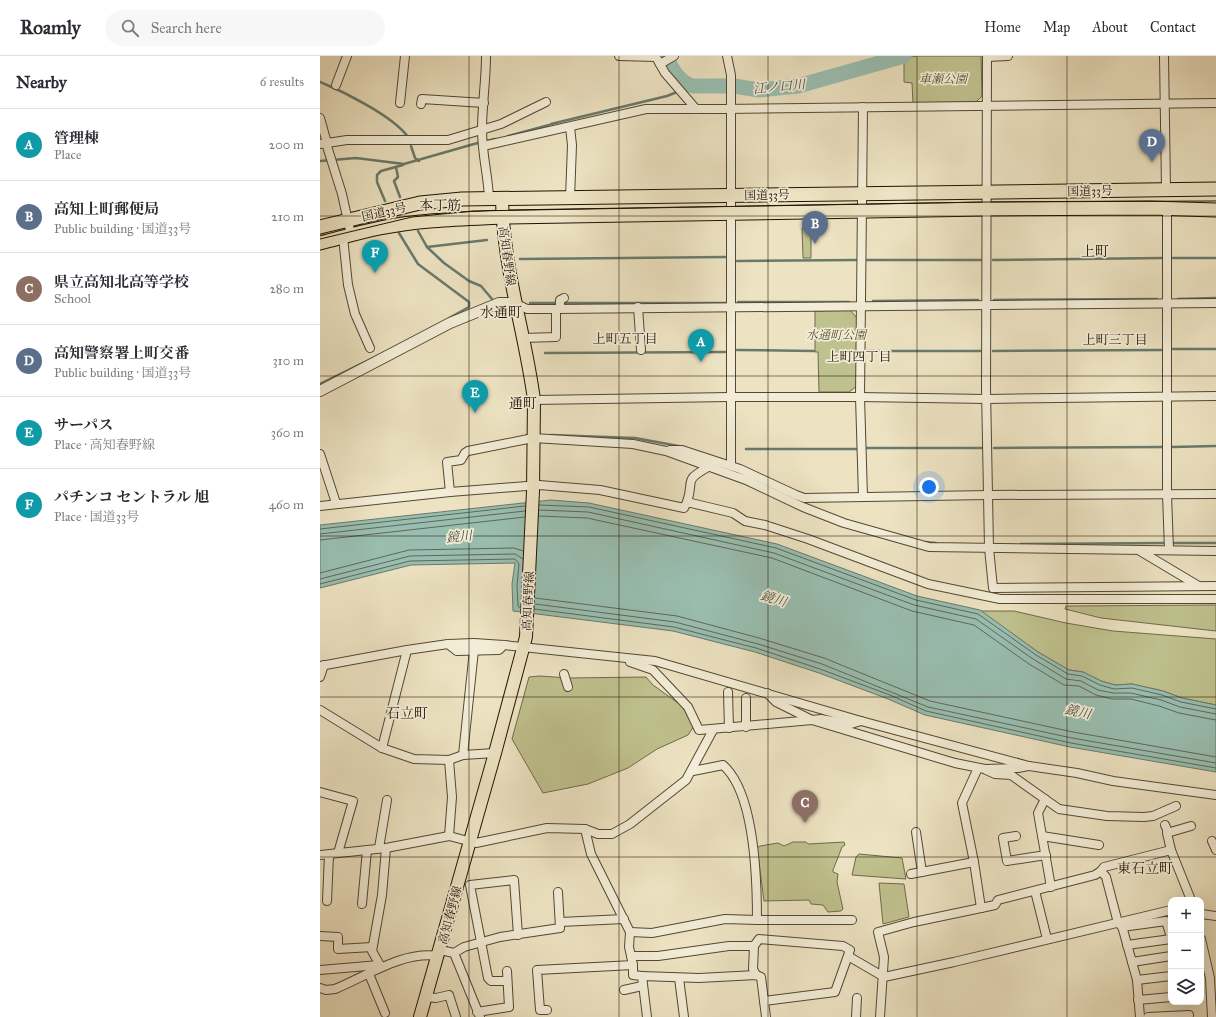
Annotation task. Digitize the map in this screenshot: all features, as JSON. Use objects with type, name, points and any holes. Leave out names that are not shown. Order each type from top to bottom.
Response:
[{"type":"highway","name":"国道33号","points":[[320,227],[420,203],[462,199],[1216,189]]},
{"type":"highway","name":"国道33号","points":[[320,243],[379,228],[436,220],[502,217],[987,209],[1216,210]]},
{"type":"main road","name":"高知春野線","points":[[420,1017],[439,953],[464,884],[470,842],[528,628],[533,488],[534,400],[502,230],[502,217],[495,198]]},
{"type":"street","points":[[336,85],[347,56]]},
{"type":"street","points":[[400,103],[405,56]]},
{"type":"street","points":[[486,56],[484,78],[486,85],[482,130],[484,159],[495,198]]},
{"type":"street","points":[[619,56],[656,58],[696,109]]},
{"type":"street","points":[[661,63],[673,56]]},
{"type":"street","points":[[727,56],[731,78],[731,466]]},
{"type":"street","points":[[1008,56],[987,56],[987,399],[989,548],[993,588],[1216,586]]},
{"type":"street","points":[[1164,56],[1166,189]]},
{"type":"street","points":[[422,90],[421,101],[484,103]]},
{"type":"street","points":[[324,143],[347,140],[448,140],[501,124],[546,102]]},
{"type":"street","points":[[483,143],[570,127],[646,109],[1216,103]]},
{"type":"street","points":[[863,107],[860,397],[863,497]]},
{"type":"street","points":[[320,118],[324,143],[332,159],[347,220],[348,285],[351,300],[355,314],[370,348]]},
{"type":"street","points":[[570,127],[572,145],[570,198]]},
{"type":"street","points":[[1167,209],[1167,494],[1169,550]]},
{"type":"street","points":[[320,390],[450,323],[499,303],[515,303],[527,308],[560,304],[638,307],[731,307],[1216,303]]},
{"type":"street","points":[[523,338],[556,337],[560,304]]},
{"type":"street","points":[[638,307],[641,350]]},
{"type":"street","points":[[534,400],[730,397],[987,399],[1216,396]]},
{"type":"street","points":[[450,492],[447,462],[461,460],[464,453],[468,451],[533,438],[633,444],[666,451],[746,480],[803,507],[844,523],[929,547],[1216,551]]},
{"type":"street","points":[[666,451],[682,450],[752,473],[800,497],[989,494],[1216,494]]},
{"type":"street","points":[[320,454],[322,466],[336,503]]},
{"type":"street","points":[[320,506],[336,503],[450,492],[533,488],[600,490],[684,508],[690,492],[690,480],[708,467]]},
{"type":"street","points":[[686,502],[733,513],[745,521],[765,525],[928,584],[1000,599],[1216,599]]},
{"type":"street","points":[[1139,550],[1197,586]]},
{"type":"street","points":[[448,644],[457,651],[499,650],[504,645]]},
{"type":"street","points":[[320,677],[322,666],[448,644],[524,644],[655,661],[861,721],[1029,766],[1077,773],[1113,781],[1216,795]]},
{"type":"street","points":[[382,748],[407,650]]},
{"type":"street","points":[[463,755],[474,650]]},
{"type":"street","points":[[624,657],[626,661],[653,670],[688,707],[699,730],[713,730],[821,719],[851,724],[861,721]]},
{"type":"street","points":[[564,674],[568,687]]},
{"type":"street","points":[[728,692],[729,728]]},
{"type":"street","points":[[767,693],[776,702],[812,720],[955,763],[982,768],[1018,768],[1029,766]]},
{"type":"street","points":[[746,698],[746,727]]},
{"type":"street","points":[[320,710],[382,748],[414,759],[449,760],[463,755],[495,753]]},
{"type":"street","points":[[320,855],[382,848],[449,836],[470,842],[512,836],[547,828],[585,829],[598,834],[612,834],[630,824],[686,780],[693,772],[701,750],[713,730]]},
{"type":"street","points":[[449,760],[452,797],[449,836]]},
{"type":"street","points":[[693,772],[723,764],[730,771],[740,791],[749,820],[753,841],[757,920]]},
{"type":"street","points":[[982,768],[996,774],[1011,775],[1060,809],[1107,816],[1148,816],[1176,806]]},
{"type":"street","points":[[982,768],[962,804],[982,908]]},
{"type":"street","points":[[320,792],[353,801],[338,853]]},
{"type":"street","points":[[1045,799],[1038,813],[1051,887]]},
{"type":"street","points":[[380,966],[372,951],[372,947],[382,894],[382,848],[387,800]]},
{"type":"street","points":[[1190,897],[1171,850],[1166,829],[1191,826]]},
{"type":"street","points":[[585,829],[591,854],[630,932],[631,956],[634,975],[679,978],[756,975],[761,977],[766,1017]]},
{"type":"street","points":[[916,832],[924,874]]},
{"type":"street","points":[[1016,836],[999,838],[1007,861],[1046,855]]},
{"type":"street","points":[[1042,836],[1099,845]]},
{"type":"street","points":[[1212,841],[1216,850]]},
{"type":"street","points":[[362,904],[367,850]]},
{"type":"street","points":[[880,1017],[884,976],[884,957],[878,932],[914,922],[996,905],[998,900],[1095,875],[1104,867],[1171,850]]},
{"type":"street","points":[[327,901],[329,855]]},
{"type":"street","points":[[911,874],[924,874],[974,862]]},
{"type":"street","points":[[1101,871],[1106,877],[1137,980],[1140,1017]]},
{"type":"street","points":[[508,980],[491,981],[488,978],[481,942],[464,884],[514,880],[518,935]]},
{"type":"street","points":[[1035,891],[1047,939]]},
{"type":"street","points":[[320,970],[380,966],[439,953],[454,953],[464,947],[481,942],[556,930],[560,928],[558,892]]},
{"type":"street","points":[[1120,925],[1168,911]]},
{"type":"street","points":[[1204,914],[1216,916]]},
{"type":"street","points":[[560,922],[624,919]]},
{"type":"street","points":[[630,932],[652,933],[725,919],[852,920]]},
{"type":"street","points":[[848,956],[884,976],[954,962],[1047,939],[1120,925],[1166,920],[1170,933]]},
{"type":"street","points":[[320,936],[338,937],[338,948],[372,947]]},
{"type":"street","points":[[1127,945],[1168,938]]},
{"type":"street","points":[[756,975],[753,969],[754,946],[760,939],[843,946],[850,950],[835,992],[764,1001]]},
{"type":"street","points":[[631,956],[658,956],[729,946],[754,946]]},
{"type":"street","points":[[1204,952],[1210,978],[1212,1017]]},
{"type":"street","points":[[454,953],[478,1014],[509,1007],[507,971]]},
{"type":"street","points":[[1132,962],[1168,956]]},
{"type":"street","points":[[547,1010],[540,1010],[537,970],[632,965]]},
{"type":"street","points":[[320,988],[326,990],[335,989],[369,974],[380,966]]},
{"type":"street","points":[[369,974],[385,1013]]},
{"type":"street","points":[[642,976],[642,986],[647,1017]]},
{"type":"street","points":[[1137,980],[1168,976]]},
{"type":"street","points":[[679,978],[684,1017]]},
{"type":"street","points":[[624,990],[642,986]]},
{"type":"street","points":[[426,997],[436,998],[449,995],[456,1017]]},
{"type":"street","points":[[1138,1000],[1168,997]]},
{"type":"street","points":[[856,1017],[857,998]]},
{"type":"street","points":[[1148,1017],[1189,1015]]},
{"type":"green space","name":"車瀬公園","points":[[918,56],[981,56],[982,96],[975,103],[913,103],[912,83],[904,82],[904,58]]},
{"type":"green space","points":[[802,228],[811,228],[811,258],[803,258]]},
{"type":"green space","name":"水通町公園","points":[[850,310],[857,318],[857,386],[849,392],[819,392],[818,352],[815,352],[815,311]]},
{"type":"green space","points":[[1216,605],[1216,631],[1101,618],[1065,609],[1066,606]]},
{"type":"green space","points":[[980,611],[1014,611],[1066,623],[1113,631],[1216,639],[1216,705],[1182,698],[1163,691],[1132,684],[1115,685],[1101,681],[1083,672],[1069,670],[1038,652]]},
{"type":"green space","points":[[540,676],[568,678],[646,677],[653,685],[685,708],[694,726],[688,735],[657,749],[628,768],[588,784],[543,793],[512,739],[529,677]]},
{"type":"green space","points":[[793,842],[806,842],[808,844],[844,842],[845,845],[842,847],[833,870],[833,872],[838,874],[837,882],[843,909],[841,911],[828,912],[823,905],[811,904],[809,900],[764,901],[757,848],[760,846],[778,843],[784,846]]},
{"type":"green space","points":[[859,854],[902,858],[906,879],[852,875],[856,857]]},
{"type":"green space","points":[[879,883],[904,884],[909,917],[883,924]]},
{"type":"water","name":"鏡川","points":[[551,500],[589,503],[777,544],[917,596],[980,610],[1038,652],[1069,670],[1083,672],[1101,681],[1115,685],[1132,684],[1163,691],[1182,698],[1216,705],[1216,772],[1070,747],[925,715],[888,699],[819,673],[755,652],[673,631],[513,611],[512,584],[515,563],[411,565],[320,588],[320,525]]},
{"type":"waterway","name":"江ノ口川","points":[[665,56],[676,74],[684,82],[693,86],[734,86],[759,90],[798,86],[904,56]]},
{"type":"waterway","points":[[320,82],[354,98],[380,113],[401,129],[408,137]]},
{"type":"waterway","points":[[551,124],[667,96],[677,92],[686,85]]},
{"type":"waterway","points":[[508,136],[549,125]]},
{"type":"waterway","points":[[320,161],[356,158],[404,164],[495,139]]},
{"type":"waterway","points":[[411,146],[415,158],[419,161]]},
{"type":"waterway","points":[[385,201],[377,182],[377,175],[381,171],[403,165]]},
{"type":"waterway","points":[[396,167],[398,177],[394,181],[400,197]]},
{"type":"waterway","points":[[418,231],[427,247],[487,240]]},
{"type":"waterway","points":[[399,233],[418,264],[469,302],[469,307],[449,318]]},
{"type":"waterway","points":[[427,247],[444,263],[469,281],[481,286],[492,299]]},
{"type":"waterway","points":[[520,259],[725,257]]},
{"type":"waterway","points":[[993,260],[1162,258]]},
{"type":"waterway","points":[[1173,258],[1216,258]]},
{"type":"waterway","points":[[737,261],[856,260]]},
{"type":"waterway","points":[[867,260],[982,260]]},
{"type":"waterway","points":[[1178,299],[1216,298]]},
{"type":"waterway","points":[[994,300],[1157,299]]},
{"type":"waterway","points":[[873,301],[978,300]]},
{"type":"waterway","points":[[738,302],[849,302]]},
{"type":"waterway","points":[[530,303],[726,303]]},
{"type":"waterway","points":[[1173,349],[1216,349]]},
{"type":"waterway","points":[[737,350],[814,351]]},
{"type":"waterway","points":[[993,351],[1163,350]]},
{"type":"waterway","points":[[867,351],[981,351]]},
{"type":"waterway","points":[[545,353],[725,352]]},
{"type":"waterway","points":[[320,384],[377,356]]},
{"type":"waterway","points":[[551,435],[635,438],[684,447]]},
{"type":"waterway","points":[[1172,447],[1216,446]]},
{"type":"waterway","points":[[994,448],[1165,447]]},
{"type":"waterway","points":[[867,448],[983,448]]},
{"type":"waterway","points":[[746,449],[858,449]]},
{"type":"waterway","points":[[925,542],[936,543]]},
{"type":"waterway","points":[[1021,544],[1165,543]]},
{"type":"waterway","points":[[1171,543],[1216,543]]},
{"type":"tram line","points":[[320,239],[412,217],[473,211],[987,202],[1216,201]]},
{"type":"place","name":"高知警察署上町交番","points":[[1152,162]]},
{"type":"place","name":"高知上町郵便局","points":[[815,244]]},
{"type":"place","name":"パチンコ セントラル 旭","points":[[375,273]]},
{"type":"place","name":"管理棟","points":[[701,362]]},
{"type":"place","name":"サーパス","points":[[475,413]]},
{"type":"place","name":"県立高知北高等学校","points":[[805,823]]},
{"type":"district","name":"本丁筋","points":[[440,205]]},
{"type":"district","name":"上町","points":[[1095,251]]},
{"type":"district","name":"水通町","points":[[501,312]]},
{"type":"district","name":"上町五丁目","points":[[625,338]]},
{"type":"district","name":"上町三丁目","points":[[1115,339]]},
{"type":"district","name":"上町四丁目","points":[[859,356]]},
{"type":"district","name":"通町","points":[[523,403]]},
{"type":"district","name":"石立町","points":[[407,713]]},
{"type":"district","name":"東石立町","points":[[1145,868]]}]
